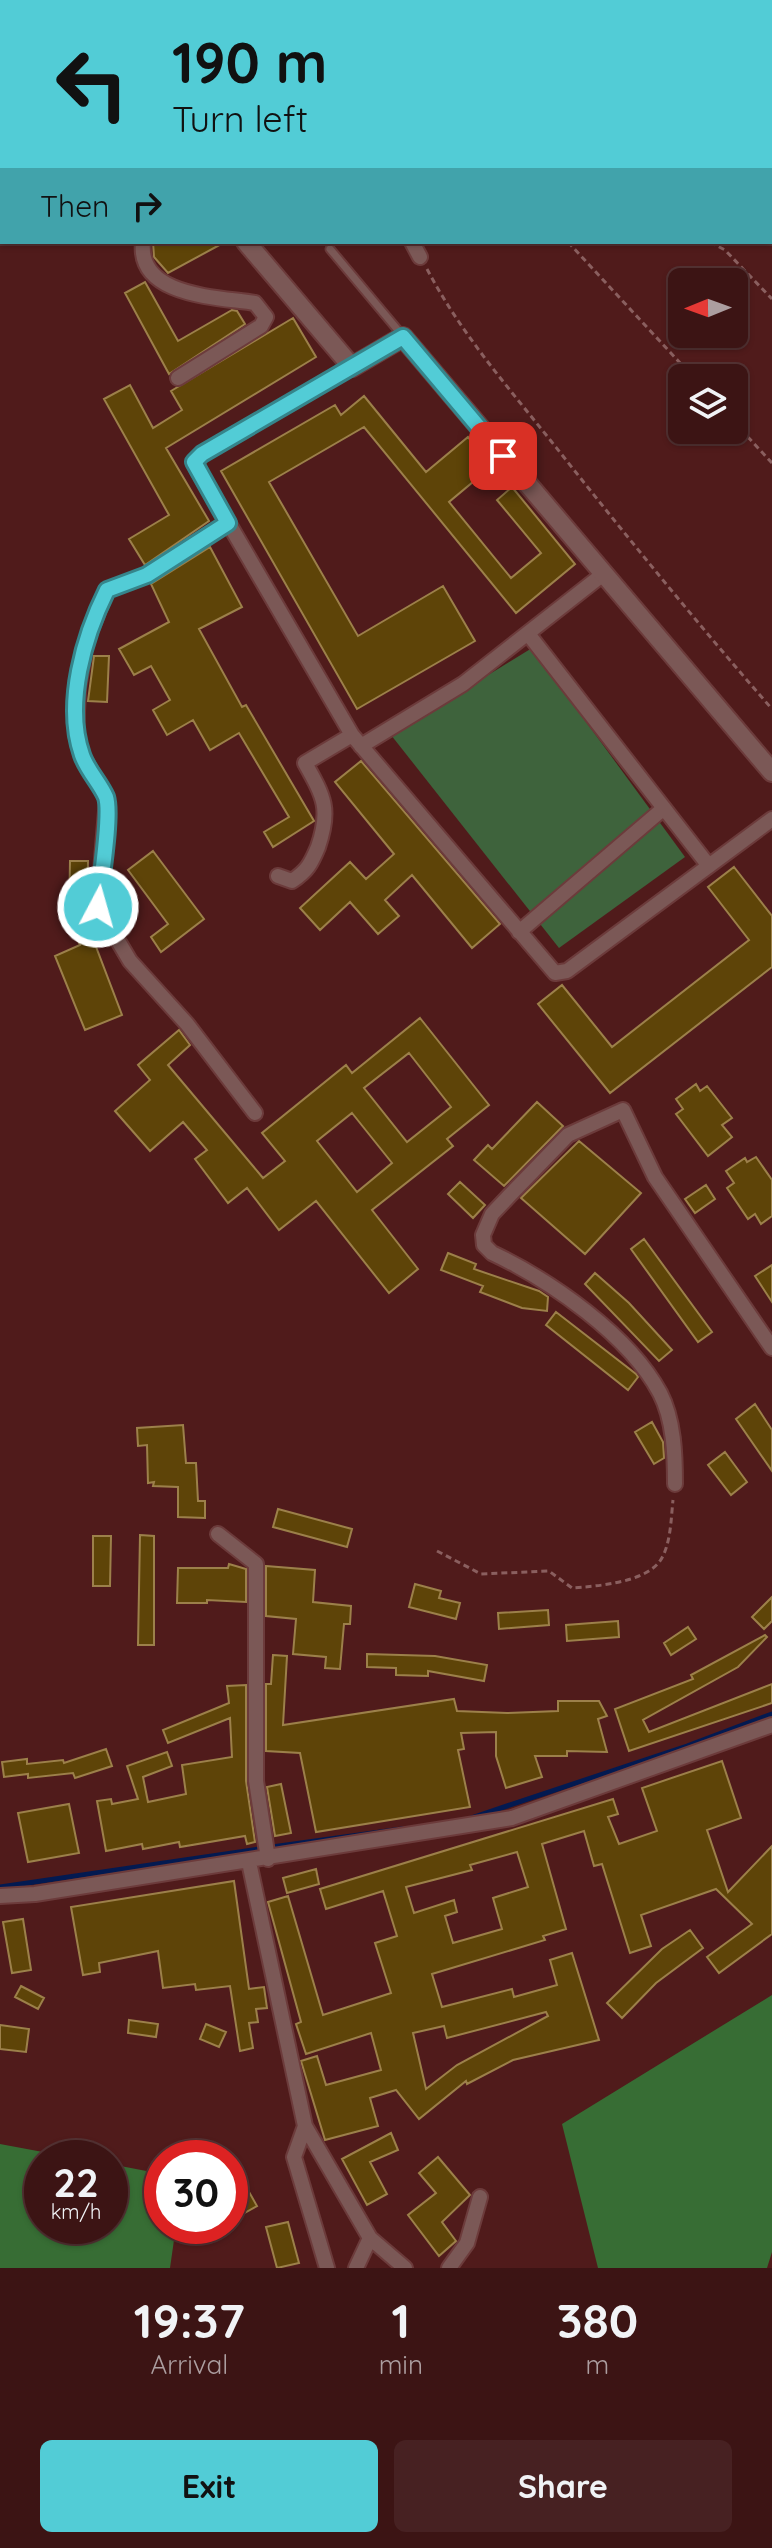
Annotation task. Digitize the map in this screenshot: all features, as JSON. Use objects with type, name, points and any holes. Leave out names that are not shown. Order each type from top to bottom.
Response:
[{"type":"street","points":[[143,244],[142,251],[153,274],[168,289],[255,303],[266,317],[261,326],[178,378]]},
{"type":"street","points":[[248,244],[352,367]]},
{"type":"street","points":[[413,244],[420,257]]},
{"type":"street","points":[[772,772],[403,337],[202,454],[194,462],[356,740],[555,973],[567,971],[772,819]]},
{"type":"street","points":[[228,523],[147,575],[107,590],[86,642],[78,688],[76,735],[83,757],[107,799],[98,907],[130,961],[187,1024],[255,1113]]},
{"type":"street","points":[[278,876],[292,881],[309,870],[328,820],[321,792],[305,763],[463,684],[602,575]]},
{"type":"street","points":[[529,635],[709,866]]},
{"type":"street","points":[[519,932],[664,808]]},
{"type":"street","points":[[675,1484],[669,1417],[660,1394],[617,1340],[590,1317],[551,1286],[492,1253],[484,1245],[483,1235],[492,1214],[568,1135],[623,1110],[655,1177],[772,1348]]},
{"type":"street","points":[[218,1534],[256,1564],[256,1781],[268,1859]]},
{"type":"street","points":[[0,1896],[35,1894],[249,1862],[512,1818],[772,1725]]},
{"type":"street","points":[[249,1862],[305,2126],[370,2238],[405,2268]]},
{"type":"street","points":[[305,2126],[294,2157],[327,2268]]},
{"type":"street","points":[[449,2268],[467,2243],[480,2197]]},
{"type":"street","points":[[356,2268],[370,2238]]},
{"type":"lane","points":[[330,249],[403,337]]},
{"type":"path","points":[[570,244],[681,364]]},
{"type":"path","points":[[714,244],[725,250],[772,299]]},
{"type":"path","points":[[420,257],[444,302],[492,367],[630,540],[772,709]]},
{"type":"path","points":[[748,437],[772,463]]},
{"type":"path","points":[[437,1551],[481,1574],[549,1571],[572,1588],[645,1573],[660,1561],[668,1538],[675,1484]]},
{"type":"green space","points":[[532,648],[685,857],[559,948],[391,735]]},
{"type":"green space","points":[[772,1995],[772,2252],[767,2268],[598,2268],[562,2124]]},
{"type":"green space","points":[[0,2144],[24,2148],[24,2244],[128,2244],[128,2167],[144,2171],[144,2244],[173,2244],[170,2268],[0,2268]]},
{"type":"building","points":[[153,244],[221,244],[168,273],[154,257]]},
{"type":"building","points":[[145,282],[178,341],[232,310],[237,311],[245,324],[169,374],[125,293]]},
{"type":"building","points":[[293,318],[316,357],[166,448],[209,521],[145,565],[129,539],[169,515],[104,399],[130,385],[153,428],[182,410],[171,391]]},
{"type":"building","points":[[364,396],[426,472],[468,437],[492,466],[449,502],[511,578],[541,553],[497,500],[512,487],[575,564],[516,613],[364,427],[269,482],[358,636],[443,586],[475,641],[357,709],[221,471],[335,405],[341,415]]},
{"type":"building","points":[[210,547],[242,607],[199,629],[242,707],[246,705],[314,821],[273,847],[264,832],[289,817],[239,733],[210,750],[193,720],[167,735],[153,710],[170,700],[151,666],[134,675],[119,649],[169,622],[151,584]]},
{"type":"building","points":[[94,656],[109,656],[107,702],[88,701]]},
{"type":"building","points":[[361,761],[500,924],[472,948],[412,875],[385,900],[399,916],[378,934],[350,902],[320,930],[300,908],[350,862],[366,879],[394,854],[335,782]]},
{"type":"building","points":[[153,851],[204,919],[161,952],[151,937],[168,924],[128,870]]},
{"type":"building","points":[[70,861],[88,861],[87,923],[122,1015],[85,1030],[55,956],[80,945],[69,919]]},
{"type":"building","points":[[734,867],[772,916],[772,967],[610,1093],[538,1004],[562,985],[612,1047],[749,940],[708,887]]},
{"type":"building","points":[[420,1018],[489,1105],[447,1139],[453,1146],[372,1210],[418,1269],[389,1293],[316,1201],[279,1230],[247,1188],[228,1203],[195,1159],[207,1150],[183,1122],[150,1151],[115,1111],[150,1080],[138,1065],[179,1030],[190,1045],[168,1065],[263,1178],[285,1161],[262,1133],[346,1065],[352,1073]],"holes":[[[409,1053],[451,1107],[407,1142],[364,1088]],[[352,1113],[392,1163],[357,1192],[317,1141]]]},
{"type":"building","points":[[696,1084],[700,1091],[707,1086],[732,1118],[722,1125],[732,1137],[708,1156],[676,1114],[683,1109],[676,1099]]},
{"type":"building","points":[[537,1102],[563,1126],[504,1186],[474,1160],[488,1145],[492,1149]]},
{"type":"building","points":[[579,1141],[641,1193],[585,1254],[521,1198]]},
{"type":"building","points":[[756,1157],[772,1180],[772,1216],[761,1224],[755,1214],[748,1219],[727,1188],[734,1183],[726,1171],[745,1158],[747,1162]]},
{"type":"building","points":[[460,1182],[485,1205],[473,1218],[448,1194]]},
{"type":"building","points":[[706,1185],[715,1199],[695,1213],[685,1199]]},
{"type":"building","points":[[644,1239],[712,1332],[698,1342],[631,1249]]},
{"type":"building","points":[[448,1253],[476,1264],[474,1269],[539,1291],[548,1297],[547,1311],[522,1308],[480,1292],[483,1286],[441,1270]]},
{"type":"building","points":[[772,1265],[772,1302],[755,1276]]},
{"type":"building","points":[[595,1273],[629,1303],[672,1350],[659,1361],[585,1284]]},
{"type":"building","points":[[556,1312],[636,1374],[638,1377],[628,1390],[546,1325]]},
{"type":"building","points":[[755,1404],[772,1430],[772,1471],[736,1419]]},
{"type":"building","points":[[652,1422],[663,1442],[664,1458],[654,1464],[635,1432]]},
{"type":"building","points":[[183,1425],[186,1463],[196,1463],[198,1501],[205,1501],[205,1518],[178,1517],[178,1487],[148,1483],[147,1445],[138,1446],[137,1428]]},
{"type":"building","points":[[725,1452],[747,1482],[731,1495],[708,1465]]},
{"type":"building","points":[[278,1509],[352,1529],[347,1547],[273,1527]]},
{"type":"building","points":[[140,1535],[154,1536],[154,1645],[138,1645]]},
{"type":"building","points":[[93,1536],[111,1536],[110,1586],[93,1586]]},
{"type":"building","points":[[229,1564],[246,1569],[246,1602],[207,1600],[207,1603],[177,1603],[178,1568],[228,1568]]},
{"type":"building","points":[[266,1566],[315,1570],[313,1602],[351,1606],[350,1624],[344,1624],[340,1669],[325,1668],[326,1657],[293,1654],[296,1619],[266,1616]]},
{"type":"building","points":[[415,1584],[441,1591],[439,1598],[460,1603],[456,1619],[409,1607]]},
{"type":"building","points":[[772,1597],[772,1621],[764,1629],[752,1617]]},
{"type":"building","points":[[548,1610],[549,1625],[499,1629],[498,1613]]},
{"type":"building","points":[[618,1621],[619,1637],[567,1641],[566,1625]]},
{"type":"building","points":[[688,1627],[696,1639],[671,1655],[664,1643]]},
{"type":"building","points":[[765,1635],[767,1637],[738,1667],[643,1720],[649,1732],[772,1684],[772,1703],[629,1751],[615,1709],[693,1679],[691,1675]]},
{"type":"building","points":[[367,1654],[435,1656],[487,1665],[484,1681],[428,1671],[428,1676],[396,1675],[396,1668],[367,1667]]},
{"type":"building","points":[[273,1655],[287,1656],[283,1725],[454,1699],[457,1711],[507,1713],[558,1711],[558,1701],[599,1701],[607,1716],[598,1719],[607,1752],[567,1751],[567,1756],[535,1756],[542,1777],[506,1788],[496,1756],[496,1732],[461,1733],[464,1749],[458,1750],[470,1807],[316,1832],[300,1753],[266,1751],[266,1684],[271,1684]]},
{"type":"building","points":[[246,1685],[246,1781],[255,1842],[247,1844],[245,1836],[180,1847],[179,1842],[143,1849],[142,1844],[106,1851],[97,1801],[111,1799],[112,1804],[138,1799],[127,1766],[167,1752],[172,1766],[143,1777],[148,1802],[186,1794],[182,1765],[232,1757],[230,1718],[168,1743],[163,1730],[229,1703],[227,1686]]},
{"type":"building","points":[[106,1749],[112,1766],[75,1778],[73,1773],[4,1777],[2,1762],[27,1759],[27,1764],[63,1760],[64,1763]]},
{"type":"building","points":[[722,1761],[741,1818],[707,1830],[728,1892],[772,1846],[772,1934],[719,1973],[707,1957],[752,1924],[716,1889],[641,1915],[651,1946],[630,1953],[602,1864],[594,1866],[584,1831],[542,1844],[566,1929],[543,1936],[545,1940],[432,1974],[442,2007],[512,1989],[514,1997],[557,1985],[550,1960],[572,1953],[599,2040],[513,2060],[467,2084],[466,2081],[419,2119],[396,2090],[370,2098],[378,2126],[325,2140],[301,2061],[317,2056],[326,2085],[381,2070],[371,2033],[306,2054],[296,2024],[301,2022],[268,1902],[288,1896],[323,2015],[391,1993],[375,1943],[397,1936],[383,1891],[326,1909],[320,1889],[613,1799],[618,1814],[608,1817],[619,1844],[657,1831],[642,1788]],"holes":[[[517,1852],[528,1887],[493,1898],[502,1929],[453,1943],[445,1916],[457,1912],[454,1900],[414,1913],[406,1887],[472,1870],[470,1865]],[[546,2012],[548,2016],[457,2065],[426,2089],[413,2033],[444,2026],[447,2038]]]},
{"type":"building","points":[[281,1784],[291,1833],[275,1836],[267,1787]]},
{"type":"building","points":[[69,1804],[79,1853],[28,1862],[18,1813]]},
{"type":"building","points":[[316,1869],[319,1884],[287,1893],[283,1878]]},
{"type":"building","points":[[234,1881],[249,1989],[264,1987],[267,2008],[256,2009],[258,2022],[249,2023],[253,2048],[240,2051],[230,1986],[196,1990],[195,1984],[163,1988],[158,1951],[99,1963],[100,1972],[83,1975],[71,1907]]},
{"type":"building","points":[[23,1919],[31,1970],[12,1973],[3,1922]]},
{"type":"building","points":[[690,1930],[703,1948],[656,1983],[622,2018],[607,2003],[662,1949]]},
{"type":"building","points":[[21,1986],[44,1998],[38,2009],[15,1997]]},
{"type":"building","points":[[129,2020],[158,2024],[156,2037],[128,2033]]},
{"type":"building","points":[[206,2024],[226,2032],[219,2047],[200,2039]]},
{"type":"building","points":[[0,2025],[29,2029],[26,2052],[0,2049]]},
{"type":"building","points":[[391,2133],[398,2150],[370,2162],[387,2194],[367,2205],[342,2159]]},
{"type":"building","points":[[438,2157],[470,2195],[442,2222],[456,2241],[439,2256],[408,2215],[436,2193],[419,2173]]},
{"type":"building","points":[[248,2190],[257,2206],[248,2211]]},
{"type":"building","points":[[288,2222],[299,2263],[277,2268],[266,2227]]},
{"type":"waterway","points":[[471,1818],[687,1746],[772,1714]]},
{"type":"waterway","points":[[272,1847],[402,1829]]},
{"type":"waterway","points":[[0,1887],[260,1849]]},
{"type":"route","points":[[98,907],[107,799],[94,780],[76,735],[78,688],[86,642],[107,590],[147,575],[228,523],[194,462],[202,454],[403,337],[503,456]]}]
